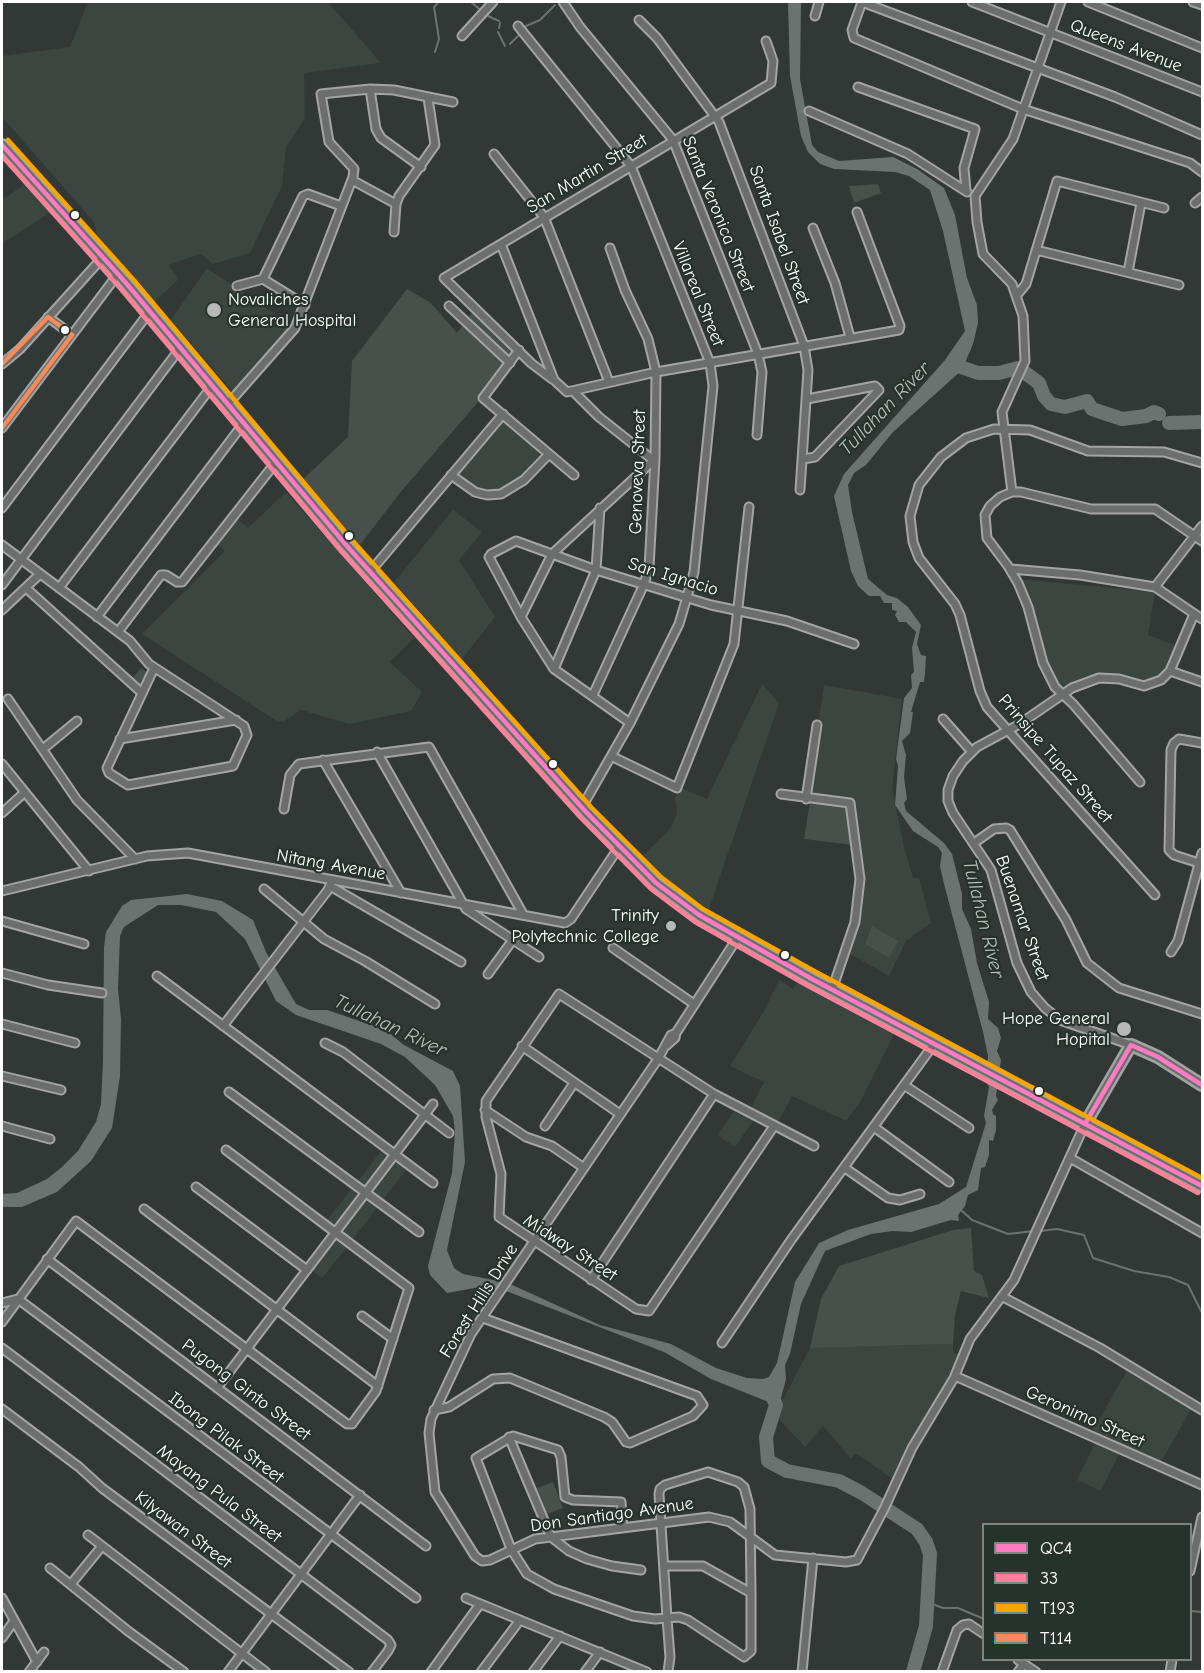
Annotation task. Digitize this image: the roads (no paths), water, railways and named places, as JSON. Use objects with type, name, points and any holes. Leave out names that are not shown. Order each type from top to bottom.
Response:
[{"type":"main road","points":[[2,145],[182,347],[243,424],[370,572],[619,847],[671,896],[832,990],[1203,1186]]},
{"type":"main road","points":[[1085,1124],[1131,1044]]},
{"type":"main road","name":"Buenamar Street","points":[[1131,1044],[1158,1057],[1203,1085]]},
{"type":"street","points":[[462,36],[494,2]]},
{"type":"street","name":"Santa Veronica Street","points":[[564,2],[580,27],[673,140],[758,354],[762,372],[757,435]]},
{"type":"street","points":[[815,16],[819,2]]},
{"type":"street","points":[[1203,135],[1115,97],[862,2],[852,30],[854,38],[1023,109],[1190,163],[1203,172]]},
{"type":"street","name":"Queens Avenue","points":[[972,2],[1203,92]]},
{"type":"street","points":[[1012,492],[1002,428],[1002,412],[1006,398],[1024,361],[1023,316],[1017,295],[1006,276],[983,254],[975,196],[1013,139],[1061,2]]},
{"type":"street","points":[[1088,2],[1203,48]]},
{"type":"street","points":[[1193,2],[1203,5]]},
{"type":"street","name":"Santa Isabel Street","points":[[639,20],[657,38],[715,115],[744,182],[804,346],[808,370],[800,490]]},
{"type":"street","name":"Villareal Street","points":[[518,26],[631,166],[710,363],[713,386],[694,572],[679,624],[612,757],[582,807]]},
{"type":"street","name":"San Martin Street","points":[[519,350],[444,278],[771,83],[773,62],[766,41]]},
{"type":"street","points":[[858,87],[975,129],[964,168],[966,191]]},
{"type":"street","points":[[370,89],[376,129],[381,138],[421,167]]},
{"type":"street","points":[[228,404],[295,328],[352,180],[354,169],[329,142],[321,93],[370,89],[401,91],[453,102]]},
{"type":"street","points":[[394,232],[396,204],[435,145],[428,98]]},
{"type":"street","points":[[809,111],[913,157],[975,196]]},
{"type":"street","points":[[494,154],[544,217],[609,382]]},
{"type":"street","points":[[352,180],[396,204]]},
{"type":"street","points":[[1017,295],[1024,288],[1057,180],[1164,208]]},
{"type":"street","points":[[263,279],[303,196],[308,194],[341,206]]},
{"type":"street","points":[[1195,203],[1203,197]]},
{"type":"street","points":[[1128,272],[1141,203]]},
{"type":"street","points":[[501,244],[554,380],[561,390],[567,392],[656,372],[899,330],[900,326],[857,212]]},
{"type":"street","points":[[813,228],[835,283],[850,337]]},
{"type":"street","name":"Genoveva Street","points":[[593,695],[644,584],[648,568],[654,460],[656,372],[648,339],[625,290],[610,248]]},
{"type":"street","points":[[1036,250],[1179,285]]},
{"type":"street","points":[[2,364],[103,257]]},
{"type":"street","points":[[2,428],[118,274]]},
{"type":"street","points":[[237,286],[263,279],[305,305]]},
{"type":"street","points":[[448,306],[510,363]]},
{"type":"street","points":[[2,508],[150,311]]},
{"type":"street","points":[[48,317],[72,335]]},
{"type":"street","points":[[2,585],[182,347]]},
{"type":"street","points":[[554,380],[519,350],[483,398],[574,475]]},
{"type":"street","points":[[59,588],[212,386]]},
{"type":"street","points":[[803,459],[815,457],[879,390],[878,387],[807,399]]},
{"type":"street","points":[[573,391],[599,417],[654,460],[552,554],[521,617],[554,669],[630,723]]},
{"type":"street","points":[[370,572],[503,414]]},
{"type":"street","points":[[97,617],[243,424]]},
{"type":"street","name":"Prinsipe Tupaz Street","points":[[1155,895],[991,712],[980,691],[957,608],[920,558],[913,542],[910,516],[914,497],[922,480],[948,450],[971,435],[1002,428],[1029,430],[1089,451],[1164,452],[1203,463]]},
{"type":"street","points":[[451,475],[475,492],[487,495],[501,494],[524,480],[549,454]]},
{"type":"street","points":[[118,632],[161,575],[182,582],[276,462]]},
{"type":"street","points":[[1140,782],[1062,694],[1043,663],[1028,607],[1011,569],[989,543],[984,521],[990,506],[1012,492],[1091,509],[1155,509],[1203,541]]},
{"type":"street","points":[[612,757],[677,788],[734,644],[740,612],[749,507]]},
{"type":"street","points":[[554,669],[596,570],[600,508]]},
{"type":"street","points":[[1155,587],[1203,526]]},
{"type":"street","name":"San Ignacio","points":[[521,617],[489,557],[514,541],[596,570],[740,612],[787,621],[854,644]]},
{"type":"street","points":[[2,545],[118,632],[154,668],[244,726],[247,735],[238,760],[230,768],[128,785],[108,771],[120,739],[154,668]]},
{"type":"street","points":[[1011,569],[1080,575],[1155,587],[1203,619]]},
{"type":"street","points":[[2,610],[40,574]]},
{"type":"street","points":[[26,588],[142,693]]},
{"type":"street","points":[[1194,614],[1170,671],[1203,682]]},
{"type":"street","name":"Buenamar Street","points":[[1131,1044],[1060,1020],[1036,1000],[1017,963],[991,870],[960,825],[948,801],[952,776],[972,752],[1018,725],[1062,694],[1088,680],[1099,678],[1119,679],[1144,686],[1161,680],[1170,671]]},
{"type":"street","points":[[8,699],[81,805],[135,859]]},
{"type":"street","points":[[943,719],[972,752]]},
{"type":"street","points":[[120,739],[236,720]]},
{"type":"street","points":[[43,749],[77,721]]},
{"type":"street","points":[[806,799],[817,725]]},
{"type":"street","points":[[1201,863],[1174,855],[1169,850],[1171,750],[1179,739],[1203,744]]},
{"type":"street","points":[[284,809],[293,768],[299,764],[429,747],[523,914]]},
{"type":"street","points":[[377,752],[464,904],[477,918],[539,957]]},
{"type":"street","points":[[323,760],[401,893]]},
{"type":"street","points":[[2,764],[89,871]]},
{"type":"street","points":[[2,813],[25,792]]},
{"type":"street","points":[[781,794],[806,799],[850,802],[860,879],[855,922],[832,990]]},
{"type":"street","points":[[974,843],[994,830],[1006,828],[1010,830],[1066,920],[1087,963],[1119,988],[1203,1014]]},
{"type":"street","name":"Nitang Avenue","points":[[2,892],[135,859],[188,853],[331,883],[568,922],[619,847]]},
{"type":"street","points":[[1171,952],[1178,941],[1203,853]]},
{"type":"street","points":[[223,1026],[331,883],[461,962]]},
{"type":"street","points":[[264,889],[303,923],[332,944],[365,961],[435,1004]]},
{"type":"street","points":[[2,921],[84,944]]},
{"type":"street","name":"Forest Hills Drive","points":[[511,1550],[486,1561],[478,1559],[438,1498],[432,1478],[429,1433],[434,1410],[465,1344],[658,1059],[671,1035],[676,1033],[738,937]]},
{"type":"street","points":[[488,974],[512,941]]},
{"type":"street","points":[[613,948],[694,1004]]},
{"type":"street","points":[[2,973],[48,985],[102,993]]},
{"type":"street","points":[[157,976],[433,1183]]},
{"type":"street","points":[[584,1168],[552,1146],[526,1137],[485,1110],[493,1088],[559,994],[714,1094],[814,1146]]},
{"type":"street","points":[[2,1024],[75,1043]]},
{"type":"street","points":[[325,1043],[343,1052],[449,1132]]},
{"type":"street","points":[[722,1344],[779,1256],[934,1044]]},
{"type":"street","points":[[522,1046],[620,1114]]},
{"type":"street","points":[[2,1076],[61,1090]]},
{"type":"street","points":[[545,1126],[574,1083]]},
{"type":"street","points":[[904,1085],[969,1128]]},
{"type":"street","points":[[229,1092],[419,1232]]},
{"type":"street","points":[[591,1280],[714,1094]]},
{"type":"street","points":[[218,1388],[433,1104]]},
{"type":"street","name":"Midway Street","points":[[485,1110],[501,1174],[499,1217],[534,1243],[636,1309],[649,1311],[774,1126]]},
{"type":"street","points":[[955,1376],[970,1339],[1014,1280],[1085,1124]]},
{"type":"street","points":[[2,1126],[50,1139]]},
{"type":"street","points":[[874,1127],[949,1182]]},
{"type":"street","points":[[2,1322],[76,1221],[350,1426],[374,1396],[409,1288],[337,1231],[226,1150]]},
{"type":"street","points":[[1070,1158],[1203,1233]]},
{"type":"street","points":[[845,1168],[888,1198],[900,1200],[920,1194]]},
{"type":"street","points":[[196,1187],[307,1270]]},
{"type":"street","points":[[144,1209],[378,1386]]},
{"type":"street","name":"Pugong Ginto Street","points":[[47,1259],[426,1546]]},
{"type":"street","points":[[1003,1297],[1100,1348],[1203,1410]]},
{"type":"street","points":[[2,1303],[18,1299]]},
{"type":"street","name":"Ibong Pilak Street","points":[[18,1299],[416,1598]]},
{"type":"street","points":[[362,1316],[393,1339]]},
{"type":"street","points":[[434,1410],[449,1407],[493,1379],[510,1378],[612,1422],[621,1437],[630,1443],[693,1416],[704,1405],[697,1396],[483,1318]]},
{"type":"street","name":"Mayang Pula Street","points":[[2,1348],[388,1640],[391,1645],[388,1651],[372,1671]]},
{"type":"street","name":"Geronimo Street","points":[[955,1376],[1203,1485]]},
{"type":"street","name":"Don Santiago Avenue","points":[[511,1550],[528,1541],[551,1537],[661,1522],[717,1518],[730,1522],[775,1555],[846,1562],[857,1560],[886,1506],[912,1448],[955,1376]]},
{"type":"street","name":"Kilyawan Street","points":[[2,1409],[271,1616],[348,1671]]},
{"type":"street","points":[[509,1437],[551,1537],[569,1551],[587,1558],[612,1566],[641,1570]]},
{"type":"street","points":[[622,1527],[621,1502],[573,1500],[565,1497],[561,1457],[558,1450],[524,1438],[509,1437],[476,1458],[511,1550],[527,1574],[548,1587],[633,1616],[667,1618],[688,1620],[739,1655],[747,1657],[751,1652],[751,1593],[748,1496],[744,1487],[738,1482],[708,1472],[665,1485],[659,1494],[667,1618],[668,1671]]},
{"type":"street","points":[[228,1671],[360,1496]]},
{"type":"street","points":[[1192,1566],[1203,1517]]},
{"type":"street","points":[[88,1535],[266,1671]]},
{"type":"street","points":[[71,1584],[102,1546]]},
{"type":"street","points":[[802,1671],[813,1558]]},
{"type":"street","points":[[663,1566],[703,1566],[751,1593]]},
{"type":"street","points":[[50,1568],[128,1631],[184,1671]]},
{"type":"street","points":[[2,1598],[37,1662]]},
{"type":"street","points":[[466,1598],[600,1652],[638,1670],[647,1671]]},
{"type":"street","points":[[432,1671],[480,1604]]},
{"type":"street","points":[[481,1671],[520,1620]]},
{"type":"street","points":[[2,1638],[14,1621]]},
{"type":"street","points":[[942,1671],[957,1630],[969,1624],[982,1633]]},
{"type":"street","points":[[533,1671],[560,1636]]},
{"type":"street","points":[[30,1671],[44,1652]]},
{"type":"street","points":[[585,1671],[600,1652]]},
{"type":"street","points":[[1018,1671],[1021,1662],[1036,1671]]},
{"type":"waterway","points":[[435,52],[439,39],[434,7],[439,2]]},
{"type":"waterway","points":[[471,2],[488,16],[499,21]]},
{"type":"waterway","points":[[526,26],[540,20],[555,5]]},
{"type":"waterway","points":[[499,28],[500,23]]},
{"type":"waterway","points":[[498,32],[505,46]]},
{"type":"waterway","points":[[510,44],[520,34]]},
{"type":"waterway","points":[[955,365],[978,373],[999,373],[1018,368]]},
{"type":"waterway","points":[[1024,372],[1039,383],[1044,396],[1051,404],[1065,407],[1087,401],[1092,409],[1122,419],[1146,416],[1154,412],[1159,414]]},
{"type":"waterway","points":[[1169,423],[1202,422]]},
{"type":"waterway","points":[[960,1209],[972,1220],[1008,1234],[1034,1231]]},
{"type":"waterway","points":[[1040,1231],[1057,1229],[1084,1235],[1093,1258],[1134,1271],[1169,1277],[1188,1285],[1202,1313]]},
{"type":"waterway","name":"Tullahan River","points":[[769,1388],[776,1405],[766,1437],[768,1461],[787,1471],[839,1481],[862,1493],[917,1529],[926,1542],[930,1554],[926,1626],[913,1672]]},
{"type":"waterway","points":[[927,1602],[943,1608],[958,1608],[982,1618]]},
{"type":"waterway","points":[[1192,1611],[1202,1612]]},
{"type":"place","name":"Novaliches General Hospital","points":[[214,310]]},
{"type":"place","name":"Trinity Polytechnic College","points":[[671,926]]},
{"type":"place","name":"Hope General Hopital","points":[[1124,1029]]}]
